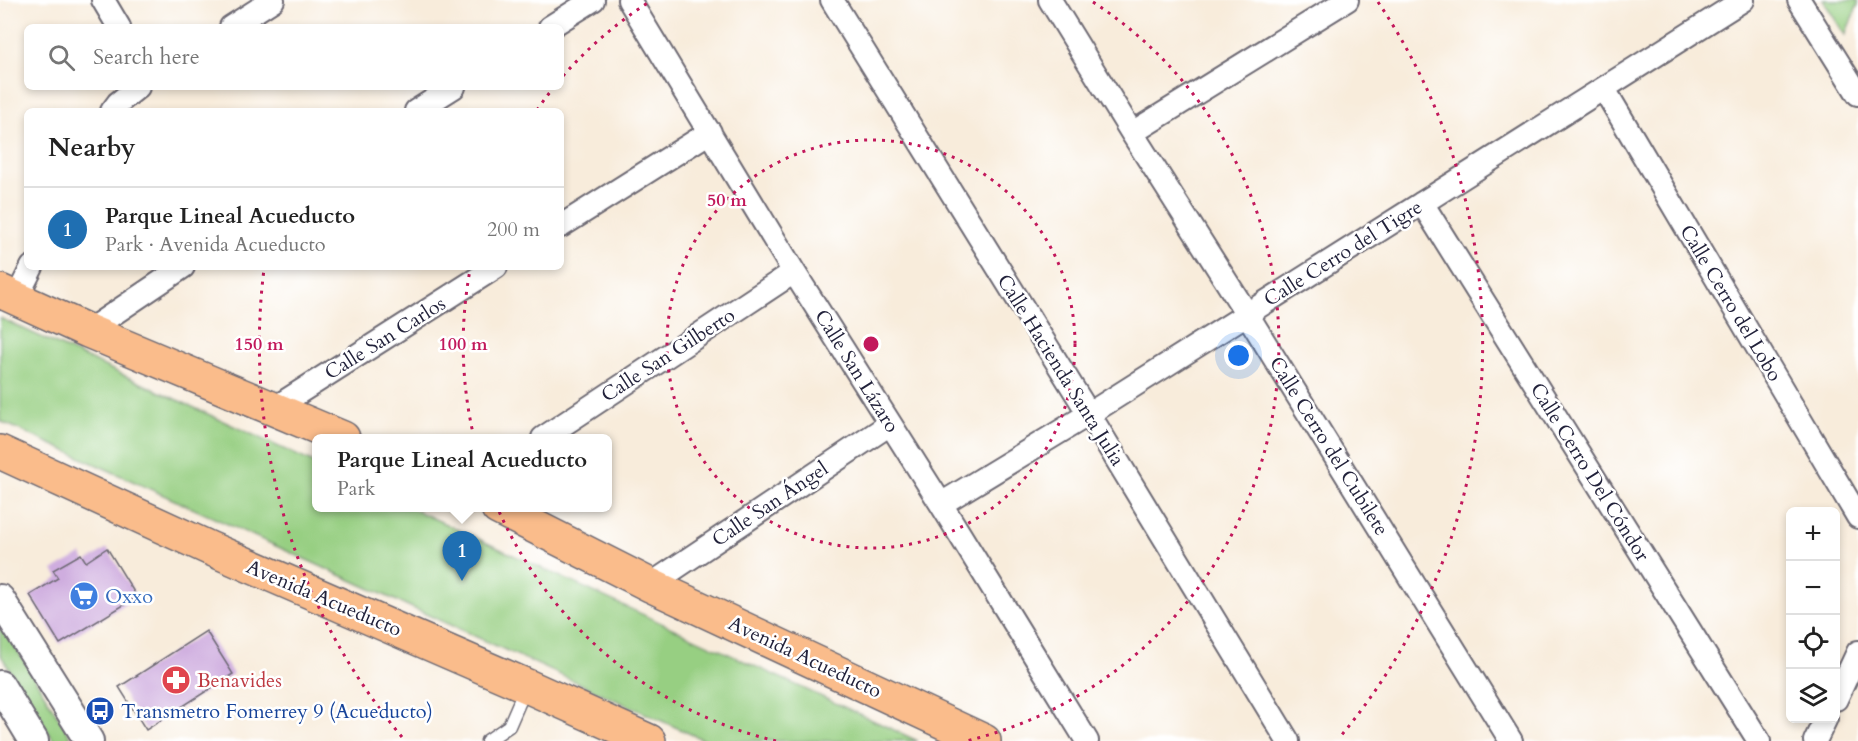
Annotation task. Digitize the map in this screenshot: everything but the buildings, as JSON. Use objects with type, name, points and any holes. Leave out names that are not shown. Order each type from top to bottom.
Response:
[{"type":"main road","points":[[8,295],[333,434]]},
{"type":"main road","name":"Avenida Acueducto","points":[[0,452],[209,548],[649,741]]},
{"type":"main road","name":"Avenida Acueducto","points":[[508,512],[650,585],[984,741]]},
{"type":"street","points":[[103,0],[117,24]]},
{"type":"street","points":[[236,24],[273,0]]},
{"type":"street","points":[[555,24],[593,0]]},
{"type":"street","name":"Calle San Lázaro","points":[[629,0],[794,272],[1087,741]]},
{"type":"street","name":"Calle Hacienda Santa Julia","points":[[832,0],[1089,414],[1288,741]]},
{"type":"street","name":"Calle Cerro del Cubilete","points":[[1050,0],[1511,741]]},
{"type":"street","points":[[1132,133],[1347,0]]},
{"type":"street","name":"Calle Cerro del Tigre","points":[[941,504],[1089,414],[1743,0]]},
{"type":"street","points":[[1799,0],[1858,94]]},
{"type":"street","name":"Calle Cerro del Lobo","points":[[1604,89],[1858,517]]},
{"type":"street","points":[[115,108],[134,90]]},
{"type":"street","points":[[421,108],[449,90]]},
{"type":"street","points":[[564,224],[710,132]]},
{"type":"street","name":"Calle Cerro Del Cóndor","points":[[1422,203],[1759,741]]},
{"type":"street","points":[[8,295],[29,270]]},
{"type":"street","points":[[88,331],[179,270]]},
{"type":"street","name":"Calle San Carlos","points":[[273,409],[491,270]]},
{"type":"street","name":"Calle San Gilberto","points":[[549,434],[794,272]]},
{"type":"street","name":"Calle San Ángel","points":[[650,585],[890,424]]},
{"type":"street","points":[[0,599],[89,741]]},
{"type":"street","points":[[1840,690],[1858,652]]},
{"type":"street","points":[[0,685],[34,741]]},
{"type":"street","points":[[1815,741],[1824,723]]},
{"type":"lane","points":[[488,741],[509,726],[527,686]]},
{"type":"green space","points":[[1823,0],[1858,0],[1845,35]]},
{"type":"green space","points":[[0,318],[312,462],[312,512],[420,512],[918,741],[706,741],[0,421]]},
{"type":"green space","points":[[0,622],[73,741],[54,741],[0,654]]},
{"type":"place","name":"Parque Lineal Acueducto","points":[[462,581]]},
{"type":"place","name":"Oxxo","points":[[84,596]]},
{"type":"place","name":"Benavides","points":[[176,680]]},
{"type":"place","name":"Transmetro Fomerrey 9 (Acueducto)","points":[[100,711]]}]
